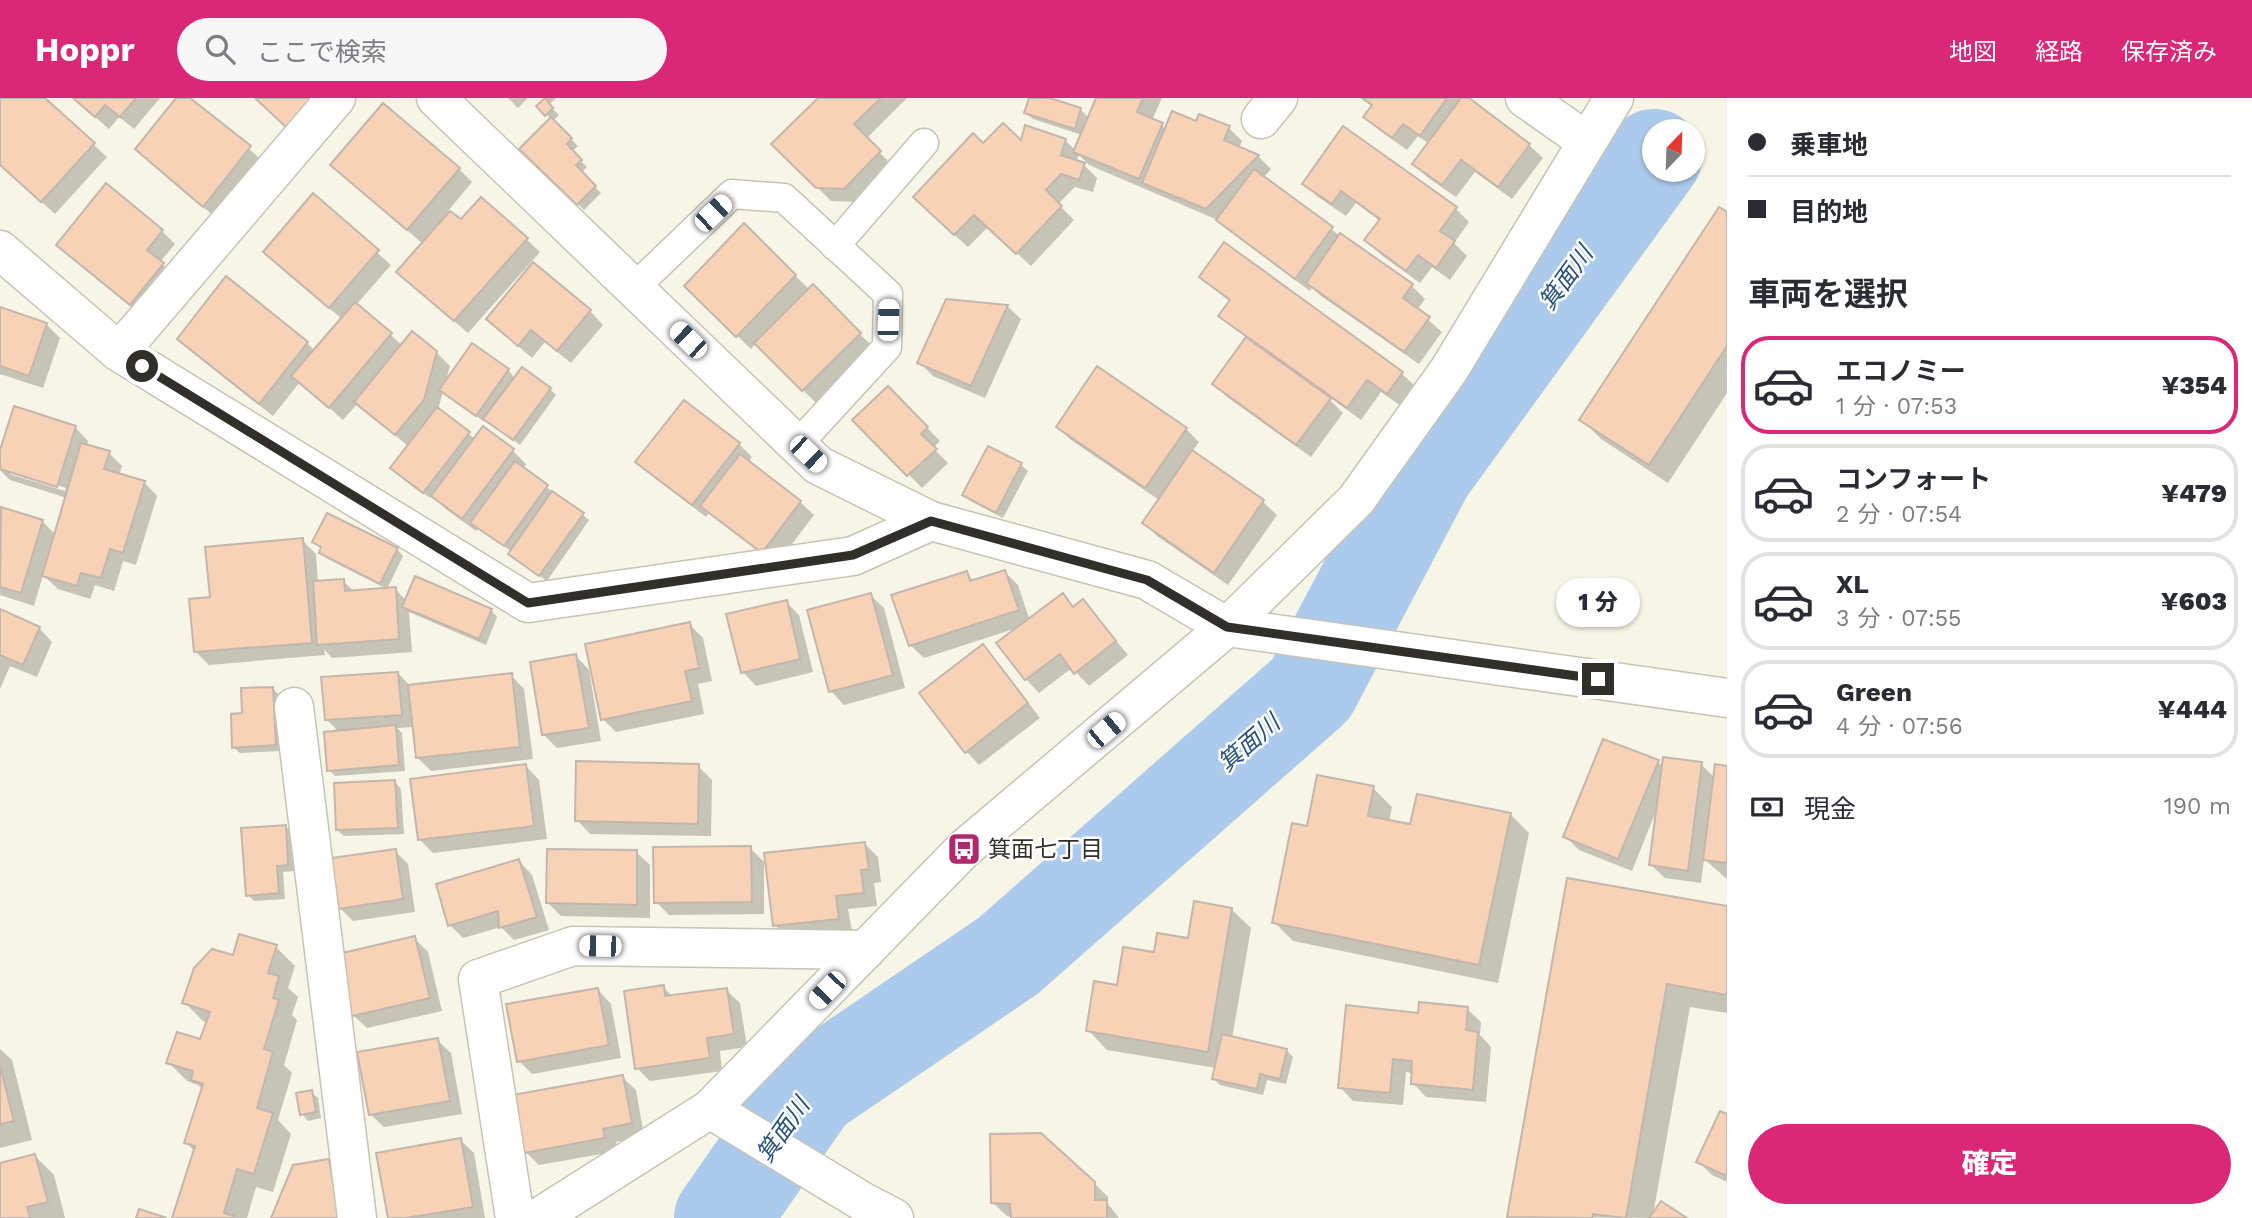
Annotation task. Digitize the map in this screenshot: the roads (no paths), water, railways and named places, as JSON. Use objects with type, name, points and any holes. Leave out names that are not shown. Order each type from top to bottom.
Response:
[{"type":"street","points":[[119,352],[336,98]]},
{"type":"street","points":[[436,98],[818,464],[931,521],[1147,580],[1227,627],[1727,698]]},
{"type":"street","points":[[1525,98],[1586,141]]},
{"type":"street","points":[[538,1218],[710,1109],[964,849],[1227,627],[1356,500],[1449,370],[1614,98]]},
{"type":"street","points":[[0,250],[119,352],[528,603],[853,555],[931,521]]},
{"type":"street","points":[[294,708],[357,1218]]},
{"type":"street","points":[[514,1218],[478,979],[573,946],[866,950]]},
{"type":"street","points":[[710,1109],[880,1210]]},
{"type":"lane","points":[[835,246],[924,144]]},
{"type":"lane","points":[[634,288],[732,194],[784,198],[888,294],[887,347],[798,444]]},
{"type":"waterway","name":"箕面川","points":[[722,1218],[811,1090],[1008,956],[1311,689],[1426,471],[1642,174]]},
{"type":"place","name":"箕面七丁目","points":[[964,849]]}]
